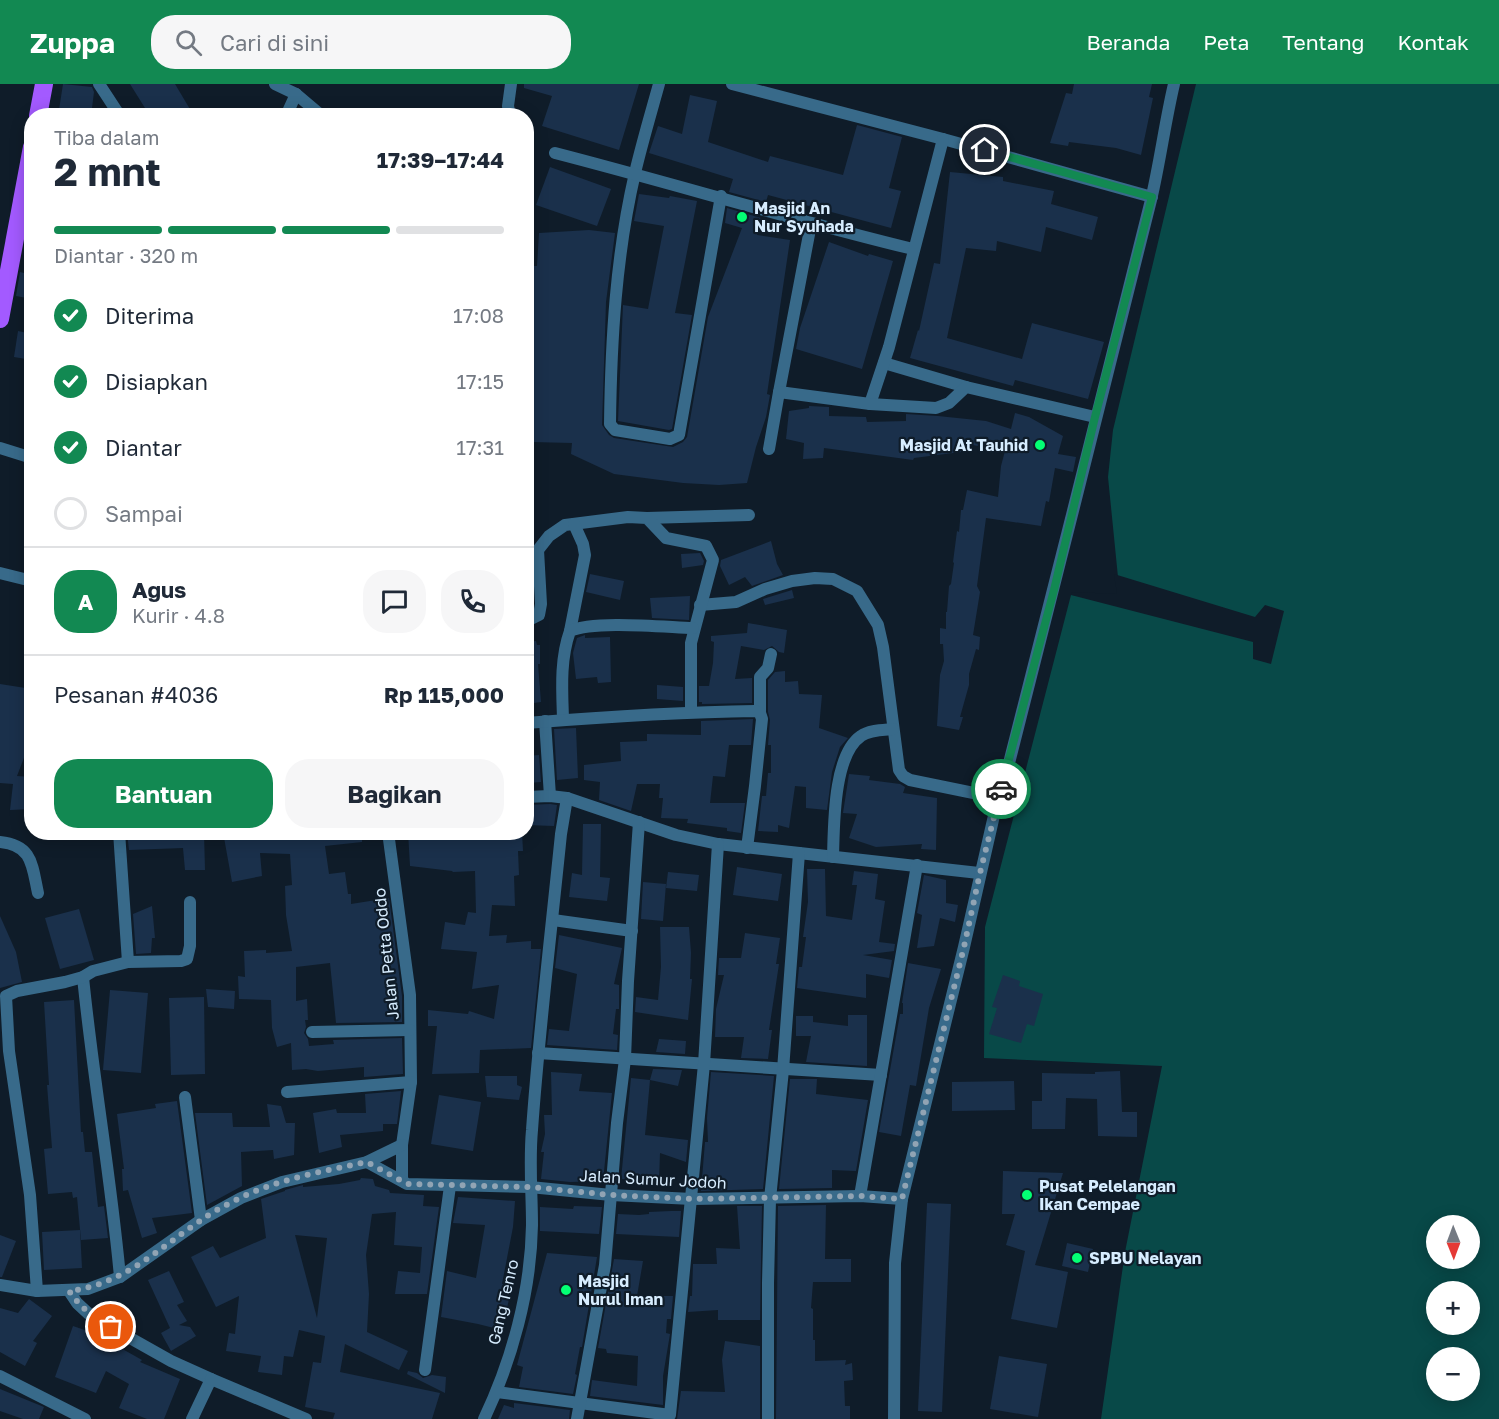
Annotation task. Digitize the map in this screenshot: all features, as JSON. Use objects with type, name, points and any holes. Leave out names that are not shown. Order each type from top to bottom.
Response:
[{"type":"highway","points":[[40,108],[44,84]]},
{"type":"highway","points":[[0,319],[24,190]]},
{"type":"street","points":[[99,84],[115,108]]},
{"type":"street","points":[[276,84],[296,94],[313,108]]},
{"type":"street","points":[[508,108],[511,84]]},
{"type":"street","points":[[659,84],[635,173],[621,252],[611,360],[610,424],[615,430],[670,439],[679,435],[721,196]]},
{"type":"street","points":[[732,84],[764,88],[1152,197]]},
{"type":"street","points":[[894,1419],[895,1263],[902,1199],[998,798],[1054,590],[1095,417],[1152,197],[1174,84]]},
{"type":"street","points":[[290,108],[296,94]]},
{"type":"street","points":[[870,404],[884,363],[943,139]]},
{"type":"street","points":[[555,153],[721,196],[811,224],[913,249]]},
{"type":"street","points":[[769,448],[811,224]]},
{"type":"street","points":[[884,363],[966,387],[1095,417]]},
{"type":"street","points":[[779,392],[870,404],[942,407],[966,387]]},
{"type":"street","points":[[0,448],[24,456]]},
{"type":"street","points":[[534,617],[539,615],[541,604],[537,550],[549,536],[565,525],[628,517],[749,515]]},
{"type":"street","points":[[646,518],[666,538],[706,546],[713,560],[693,628],[689,669],[691,712]]},
{"type":"street","points":[[563,718],[564,652],[585,555],[574,524]]},
{"type":"street","points":[[0,573],[24,579]]},
{"type":"street","points":[[700,605],[736,602],[765,589],[792,581],[815,578],[833,579],[857,591],[878,626],[886,663],[893,729],[903,776],[910,780],[998,798]]},
{"type":"street","points":[[570,631],[579,627],[591,626],[693,628]]},
{"type":"street","points":[[747,848],[762,719],[760,677],[768,668],[771,654]]},
{"type":"street","points":[[534,722],[563,718],[691,712],[755,711],[760,713]]},
{"type":"street","points":[[545,721],[550,796]]},
{"type":"street","points":[[833,857],[835,819],[843,763],[849,750],[861,736],[875,731],[893,729]]},
{"type":"street","points":[[534,797],[567,798],[676,835],[718,844],[980,873]]},
{"type":"street","name":"Gang Tenro","points":[[484,1419],[497,1392],[526,1288],[532,1226],[531,1133],[561,834],[567,798]]},
{"type":"street","points":[[577,1419],[603,1286],[625,1059],[639,822]]},
{"type":"street","points":[[120,840],[128,962]]},
{"type":"street","name":"Jalan Petta Oddo","points":[[389,840],[410,995],[411,1082],[402,1144],[402,1179],[404,1182]]},
{"type":"street","points":[[0,842],[15,844],[29,857],[38,893]]},
{"type":"street","points":[[497,1392],[670,1415],[704,1064],[718,844]]},
{"type":"street","points":[[768,1419],[770,1199],[783,1070],[799,853]]},
{"type":"street","points":[[860,1196],[917,865]]},
{"type":"street","points":[[37,1291],[30,1195],[9,1052],[6,996],[9,993],[83,978],[93,971],[128,962],[187,959],[190,946],[190,902]]},
{"type":"street","points":[[553,920],[632,931]]},
{"type":"street","points":[[83,978],[90,1052],[112,1202],[120,1277]]},
{"type":"street","points":[[312,1032],[410,1030]]},
{"type":"street","points":[[538,1053],[881,1076]]},
{"type":"street","points":[[287,1092],[411,1082]]},
{"type":"street","points":[[185,1097],[201,1220]]},
{"type":"street","points":[[0,1285],[37,1291],[88,1289],[120,1277],[201,1220],[241,1198],[282,1182],[367,1162],[402,1144]]},
{"type":"street","points":[[367,1162],[404,1182]]},
{"type":"street","name":"Jalan Sumur Jodoh","points":[[404,1182],[450,1186],[530,1187],[611,1195],[692,1199],[860,1196],[902,1199]]},
{"type":"street","points":[[425,1370],[450,1186]]},
{"type":"street","points":[[69,1291],[77,1303],[91,1316],[171,1361],[306,1419]]},
{"type":"street","points":[[0,1376],[85,1419]]},
{"type":"street","points":[[192,1419],[211,1379]]},
{"type":"shaded area","points":[[1196,84],[1499,84],[1499,1419],[1101,1419],[1125,1252],[1162,1066],[984,1058],[985,927],[1071,595],[1120,597],[1108,477],[1113,430]]},
{"type":"pier","points":[[1114,574],[1255,617],[1265,605],[1284,611],[1271,664],[1253,659],[1253,642],[1071,595],[1072,592],[1117,594]]},
{"type":"building","points":[[63,84],[92,87],[94,92],[92,108],[59,108]]},
{"type":"building","points":[[130,84],[175,84],[189,108],[145,108]]},
{"type":"building","points":[[524,84],[639,84],[619,150],[542,126],[552,96],[524,88]]},
{"type":"building","points":[[1074,84],[1152,84],[1149,97],[1153,98],[1141,155],[1116,148],[1069,142],[1068,146],[1050,143],[1066,93],[1072,94]]},
{"type":"building","points":[[690,95],[717,101],[708,142],[768,162],[770,156],[843,175],[857,125],[902,137],[889,188],[901,191],[891,228],[768,195],[766,202],[729,192],[733,179],[649,153],[658,126],[682,134]]},
{"type":"building","points":[[550,167],[611,189],[597,226],[536,205]]},
{"type":"building","points":[[950,172],[1003,177],[1003,181],[1054,191],[1051,204],[1098,217],[1092,240],[1046,227],[1041,252],[997,241],[996,251],[966,248],[947,338],[1022,359],[1032,323],[1104,342],[1088,399],[1015,380],[1013,386],[910,358],[919,331],[934,263],[940,264]]},
{"type":"building","points":[[639,194],[697,201],[675,313],[692,315],[672,429],[669,430],[618,421],[623,305],[648,309],[664,226],[634,221]]},
{"type":"building","points":[[727,208],[761,218],[757,235],[790,240],[767,394],[770,395],[747,483],[719,485],[683,483],[614,474],[571,454],[572,443],[534,442],[534,266],[537,266],[539,233],[589,230],[615,233],[606,302],[602,425],[614,438],[673,447],[687,437],[708,317],[742,228],[725,223]]},
{"type":"building","points":[[829,242],[868,256],[869,254],[893,261],[862,369],[796,349],[800,328]]},
{"type":"building","points":[[20,272],[24,273],[24,298],[16,296]]},
{"type":"building","points":[[18,331],[24,332],[24,359],[14,357]]},
{"type":"building","points":[[809,406],[829,407],[829,416],[866,417],[867,422],[906,421],[906,414],[986,421],[1011,429],[1015,413],[1029,417],[1063,436],[1058,454],[1076,457],[1073,472],[1055,468],[1049,502],[1046,501],[1041,526],[986,518],[977,586],[980,592],[973,635],[980,637],[979,650],[976,649],[969,674],[969,685],[960,717],[963,717],[959,730],[937,726],[940,675],[944,661],[943,644],[940,644],[940,628],[946,629],[946,612],[957,531],[959,532],[961,510],[963,510],[967,490],[998,497],[1005,451],[962,443],[961,452],[914,458],[913,460],[824,448],[823,458],[803,459],[804,443],[786,439],[789,411],[809,408]]},
{"type":"building","points":[[771,541],[777,564],[783,575],[752,586],[745,577],[729,585],[720,566],[721,560]]},
{"type":"building","points":[[700,553],[704,561],[703,565],[682,568],[681,554]]},
{"type":"building","points":[[590,574],[624,581],[620,600],[586,592]]},
{"type":"building","points":[[792,590],[794,598],[765,605],[763,599]]},
{"type":"building","points":[[690,596],[689,620],[652,618],[650,598]]},
{"type":"building","points":[[748,623],[787,630],[784,653],[772,646],[764,650],[741,646],[735,679],[752,678],[752,703],[702,704],[699,702],[699,686],[709,686],[713,663],[714,642],[711,641],[711,636],[747,633]]},
{"type":"building","points":[[585,635],[585,638],[610,637],[611,682],[598,683],[597,677],[576,679],[573,653],[577,638]]},
{"type":"building","points":[[534,641],[540,645],[540,664],[538,664],[541,702],[534,703]]},
{"type":"building","points":[[785,671],[785,682],[798,681],[799,694],[822,695],[819,728],[848,738],[840,747],[832,772],[827,810],[806,808],[806,787],[795,786],[789,828],[778,825],[778,832],[758,831],[762,796],[766,796],[768,773],[771,773],[771,745],[768,745],[770,720],[768,680],[775,672]]},
{"type":"building","points":[[0,684],[24,688],[24,758],[17,776],[24,776],[24,809],[10,810],[13,784],[0,783]]},
{"type":"building","points":[[657,685],[683,687],[683,701],[657,699]]},
{"type":"building","points":[[753,719],[751,745],[729,745],[725,777],[713,776],[710,803],[745,803],[741,833],[727,831],[727,828],[687,823],[688,819],[661,818],[663,798],[659,798],[660,784],[637,784],[631,811],[599,800],[600,782],[584,780],[584,765],[621,761],[620,742],[647,741],[647,734],[701,735],[701,721]]},
{"type":"building","points":[[576,728],[578,778],[557,780],[554,729]]},
{"type":"building","points":[[534,755],[539,755],[541,782],[534,783]]},
{"type":"building","points":[[849,774],[870,776],[869,780],[900,784],[905,787],[903,793],[937,798],[936,850],[921,849],[922,844],[876,847],[849,838],[857,814],[843,813]]},
{"type":"building","points":[[534,805],[557,805],[554,826],[534,825]]},
{"type":"building","points":[[583,824],[601,824],[600,877],[610,878],[607,901],[569,897],[572,873],[582,875]]},
{"type":"building","points":[[128,840],[204,840],[205,870],[185,870],[183,848],[129,850]]},
{"type":"building","points":[[224,840],[362,840],[362,842],[325,846],[329,874],[345,872],[348,894],[351,894],[351,904],[389,898],[402,996],[402,1022],[336,1023],[330,963],[296,967],[296,1001],[307,999],[308,1020],[305,1020],[304,1033],[309,1046],[334,1044],[333,1040],[402,1038],[403,1074],[364,1077],[364,1067],[318,1071],[292,1070],[291,1043],[277,1047],[272,1028],[271,1000],[239,999],[238,976],[245,977],[244,951],[266,950],[266,953],[292,951],[286,915],[285,886],[292,885],[290,854],[260,853],[262,876],[232,882]]},
{"type":"building","points":[[408,840],[522,840],[523,851],[518,851],[519,875],[514,876],[515,906],[492,905],[489,936],[507,935],[506,943],[531,941],[531,949],[541,949],[531,1048],[480,1050],[479,1073],[432,1074],[437,1026],[428,1026],[428,1010],[468,1014],[469,1011],[494,1019],[499,985],[472,989],[477,952],[441,949],[445,922],[465,925],[468,912],[476,913],[475,871],[453,872],[410,866]]},
{"type":"building","points":[[737,867],[782,874],[778,901],[733,895]]},
{"type":"building","points":[[807,869],[825,869],[826,916],[852,920],[857,885],[852,885],[854,871],[878,874],[875,899],[885,901],[879,942],[895,944],[894,951],[863,955],[892,960],[889,978],[866,974],[866,998],[797,988],[806,937],[803,937],[808,902]]},
{"type":"building","points":[[668,872],[699,875],[697,891],[666,888]]},
{"type":"building","points":[[924,875],[946,880],[946,903],[958,905],[955,922],[940,918],[934,946],[917,948],[922,915],[917,913]]},
{"type":"building","points":[[643,882],[666,884],[663,921],[641,919]]},
{"type":"building","points":[[152,906],[155,938],[152,938],[151,953],[136,954],[133,914]]},
{"type":"building","points":[[79,909],[94,960],[60,969],[45,918]]},
{"type":"building","points":[[0,916],[16,952],[22,982],[0,988]]},
{"type":"building","points":[[660,927],[689,927],[690,979],[692,979],[688,1020],[635,1012],[636,997],[658,1000],[661,967]]},
{"type":"building","points":[[745,933],[780,938],[776,964],[779,964],[769,1030],[772,1030],[768,1059],[741,1058],[744,1037],[715,1037],[716,1009],[724,975],[718,975],[719,958],[741,958]]},
{"type":"building","points":[[559,935],[622,948],[614,984],[619,985],[619,1009],[616,1009],[613,1034],[618,1035],[617,1050],[547,1045],[549,1029],[569,1031],[577,974],[555,968]]},
{"type":"building","points":[[908,963],[941,969],[929,1008],[916,1086],[910,1085],[901,1136],[879,1132],[900,1014],[903,1014],[902,1003]]},
{"type":"building","points":[[1003,975],[1020,981],[1019,986],[1043,994],[1034,1026],[1027,1024],[1021,1043],[989,1034],[997,1008],[992,1007]]},
{"type":"building","points":[[206,989],[235,991],[234,1009],[208,1007]]},
{"type":"building","points":[[110,990],[148,993],[141,1073],[103,1070]]},
{"type":"building","points":[[204,997],[205,1074],[171,1075],[169,998]]},
{"type":"building","points":[[74,1000],[81,1132],[83,1132],[85,1152],[92,1152],[98,1207],[104,1206],[108,1238],[81,1240],[77,1197],[73,1198],[72,1192],[48,1194],[44,1149],[52,1148],[44,1002]]},
{"type":"building","points":[[848,1015],[867,1015],[867,1066],[806,1062],[811,1036],[796,1036],[796,1016],[813,1016],[813,1022],[848,1026]]},
{"type":"building","points":[[659,1039],[686,1041],[685,1054],[656,1052]]},
{"type":"building","points":[[653,1069],[682,1070],[678,1086],[650,1080]]},
{"type":"building","points":[[1120,1071],[1122,1112],[1137,1112],[1137,1137],[1098,1136],[1097,1099],[1066,1098],[1065,1129],[1032,1129],[1032,1101],[1042,1101],[1042,1073],[1095,1074],[1095,1072]]},
{"type":"building","points":[[551,1072],[582,1074],[579,1091],[612,1093],[603,1181],[570,1182],[541,1179],[544,1152],[541,1152],[545,1134],[544,1115],[552,1115]]},
{"type":"building","points":[[711,1072],[774,1076],[763,1189],[701,1191],[705,1142],[708,1142],[707,1118]]},
{"type":"building","points":[[485,1076],[517,1076],[517,1085],[522,1087],[519,1100],[487,1097]]},
{"type":"building","points":[[631,1078],[650,1080],[645,1135],[688,1140],[686,1162],[660,1153],[659,1182],[621,1179]]},
{"type":"building","points":[[790,1079],[817,1079],[816,1094],[868,1100],[856,1171],[832,1170],[832,1188],[779,1189]]},
{"type":"building","points":[[1014,1081],[1015,1110],[952,1111],[952,1082]]},
{"type":"building","points":[[401,1091],[397,1124],[383,1124],[383,1131],[340,1135],[342,1147],[319,1153],[313,1113],[336,1109],[337,1113],[366,1113],[365,1094]]},
{"type":"building","points":[[439,1095],[481,1102],[473,1151],[431,1144]]},
{"type":"building","points":[[177,1101],[192,1213],[152,1218],[157,1233],[142,1238],[128,1190],[123,1191],[122,1169],[124,1169],[117,1114],[156,1108],[155,1104]]},
{"type":"building","points":[[267,1104],[281,1106],[286,1123],[295,1123],[294,1155],[274,1159],[273,1150],[241,1152],[242,1186],[207,1205],[195,1113],[232,1113],[233,1127],[270,1127]]},
{"type":"building","points":[[1003,1171],[1063,1173],[1035,1265],[1068,1272],[1057,1328],[1011,1319],[1025,1251],[1006,1245],[1015,1214],[1002,1214]]},
{"type":"building","points":[[361,1178],[373,1179],[375,1186],[389,1190],[390,1193],[424,1195],[423,1206],[439,1207],[427,1294],[395,1294],[398,1271],[420,1273],[422,1247],[394,1245],[396,1212],[372,1214],[366,1255],[369,1294],[367,1332],[408,1351],[399,1370],[345,1344],[340,1372],[440,1393],[432,1419],[333,1419],[335,1413],[305,1407],[313,1362],[321,1363],[325,1336],[299,1330],[293,1357],[284,1356],[282,1375],[258,1372],[261,1356],[226,1351],[229,1333],[235,1334],[239,1296],[216,1307],[191,1257],[213,1246],[220,1258],[266,1238],[261,1199],[303,1185],[303,1187],[339,1184]],"holes":[[[295,1235],[327,1238],[317,1318]]]},
{"type":"building","points":[[458,1197],[515,1201],[513,1227],[502,1284],[512,1286],[502,1330],[441,1317],[447,1271],[476,1278],[485,1225],[453,1223]]},
{"type":"building","points":[[927,1203],[951,1204],[942,1412],[918,1411]]},
{"type":"building","points":[[826,1205],[825,1259],[851,1259],[851,1282],[813,1282],[811,1308],[813,1309],[815,1361],[846,1360],[845,1365],[852,1363],[853,1380],[844,1381],[845,1406],[850,1406],[850,1419],[776,1419],[778,1206]]},
{"type":"building","points":[[574,1206],[602,1207],[599,1234],[540,1231],[540,1207],[573,1209]]},
{"type":"building","points":[[737,1206],[762,1206],[760,1320],[718,1320],[718,1310],[688,1312],[690,1296],[692,1296],[693,1264],[717,1264],[716,1248],[740,1249]]},
{"type":"building","points":[[681,1211],[679,1237],[616,1234],[618,1214],[639,1215],[649,1214],[649,1212]]},
{"type":"building","points":[[80,1230],[82,1268],[44,1270],[42,1232]]},
{"type":"building","points":[[0,1235],[16,1241],[2,1277],[0,1277]]},
{"type":"building","name":"SPBU Nelayan","points":[[1067,1243],[1093,1249],[1088,1272],[1062,1266]]},
{"type":"building","points":[[547,1253],[597,1257],[573,1394],[519,1387],[523,1367],[517,1365]]},
{"type":"building","points":[[614,1259],[643,1261],[637,1296],[673,1296],[671,1319],[667,1319],[666,1333],[670,1334],[663,1376],[663,1405],[590,1396],[592,1380],[637,1386],[638,1356],[607,1353],[606,1349],[598,1348]]},
{"type":"building","points":[[169,1271],[184,1302],[177,1305],[187,1321],[179,1325],[190,1327],[196,1336],[171,1351],[161,1333],[170,1328],[148,1280]]},
{"type":"building","points":[[29,1299],[52,1316],[33,1341],[37,1343],[25,1366],[0,1352],[0,1308],[18,1313]]},
{"type":"building","points":[[73,1326],[111,1339],[110,1342],[142,1360],[140,1362],[180,1379],[164,1419],[147,1419],[119,1408],[129,1384],[106,1371],[96,1393],[55,1377]]},
{"type":"building","points":[[725,1341],[760,1346],[760,1419],[677,1419],[681,1391],[725,1392],[722,1360]]},
{"type":"building","points":[[999,1356],[1047,1364],[1038,1417],[990,1409]]},
{"type":"building","points":[[408,1371],[417,1373],[423,1378],[432,1375],[446,1377],[445,1393],[407,1374]]},
{"type":"building","points":[[0,1389],[44,1407],[39,1419],[23,1419],[0,1411]]},
{"type":"building","points":[[514,1403],[570,1410],[569,1419],[498,1419],[504,1405],[514,1408]]},
{"type":"way so far","points":[[111,1327],[91,1316],[77,1303],[69,1291],[88,1289],[120,1277],[201,1220],[241,1198],[282,1182],[367,1162],[407,1184],[530,1187],[611,1195],[692,1199],[860,1196],[902,1199],[1001,789]]},
{"type":"place","name":"Masjid An Nur Syuhada","points":[[742,217]]},
{"type":"place","name":"Masjid At Tauhid","points":[[1040,445]]},
{"type":"place","name":"Pusat Pelelangan Ikan Cempae","points":[[1027,1195]]},
{"type":"place","name":"SPBU Nelayan","points":[[1077,1258]]},
{"type":"place","name":"Masjid Nurul Iman","points":[[566,1290]]},
{"type":"route","points":[[985,150],[1152,197],[1095,417],[1054,590],[1001,789]]}]
